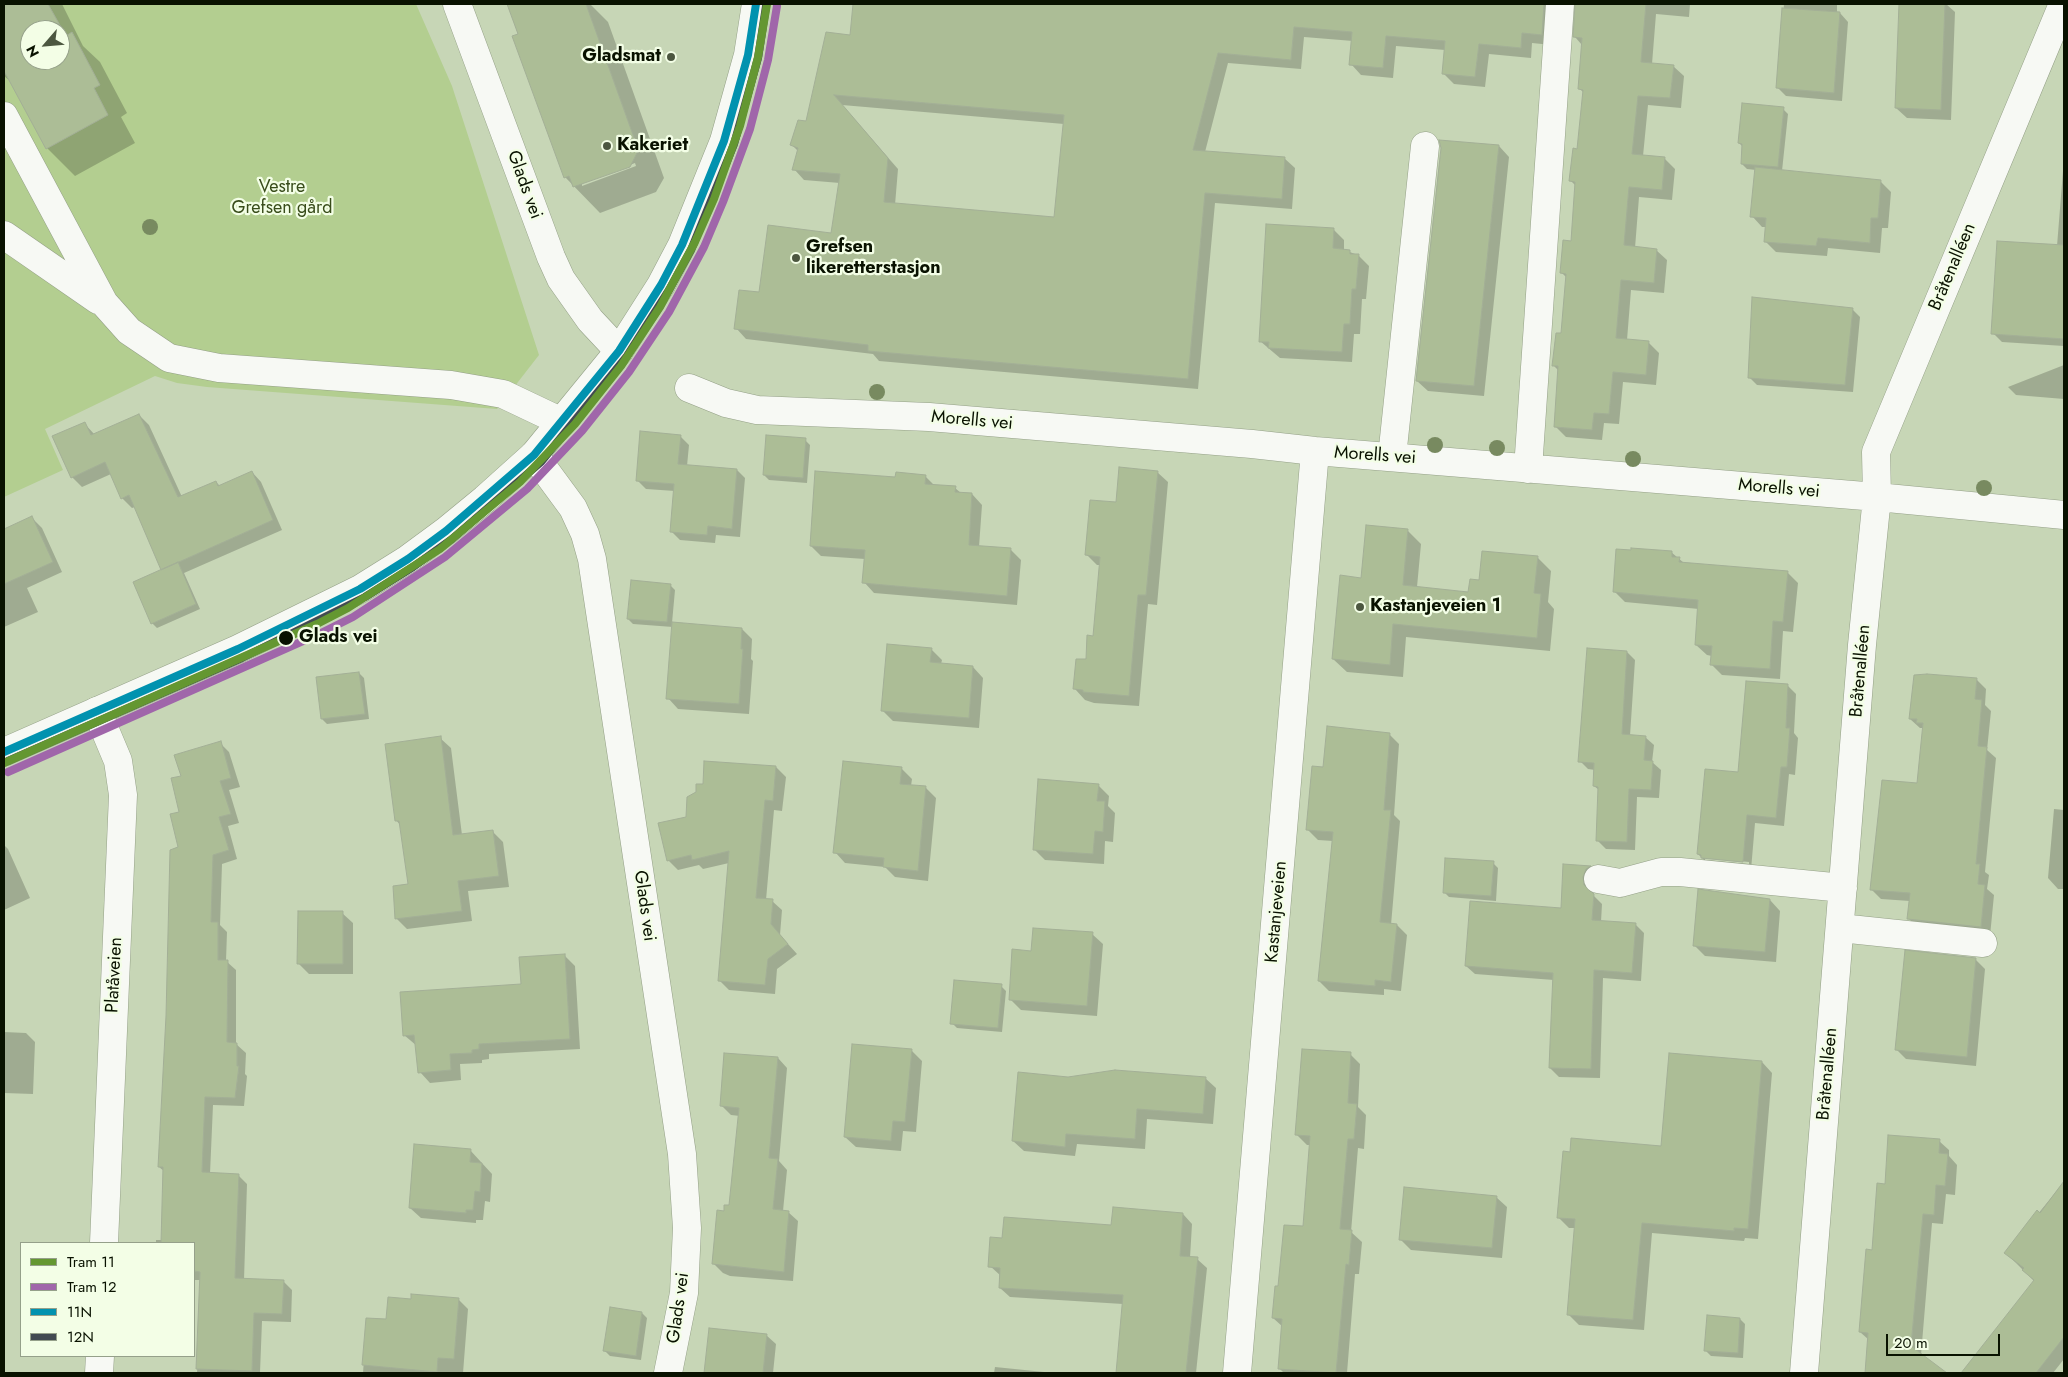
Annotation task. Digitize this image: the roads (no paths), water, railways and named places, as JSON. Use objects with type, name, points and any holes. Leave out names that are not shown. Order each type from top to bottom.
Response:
[{"type":"street","name":"Glads vei","points":[[457,4],[551,257],[562,279],[590,320],[619,351]]},
{"type":"street","points":[[4,752],[246,645],[360,589],[408,559],[446,531],[486,499],[534,455],[619,351],[661,284],[700,203],[724,141],[738,97],[748,55],[756,4]]},
{"type":"street","points":[[1528,469],[1560,4]]},
{"type":"street","name":"Bråtenalléen","points":[[1804,1373],[1877,497],[1876,452],[2063,4]]},
{"type":"street","points":[[4,116],[104,303],[129,331],[169,358],[219,368],[451,385],[477,389],[503,394],[562,422]]},
{"type":"street","points":[[1392,456],[1425,146]]},
{"type":"street","points":[[4,234],[104,303]]},
{"type":"street","name":"Morells vei","points":[[689,388],[726,403],[757,410],[930,417],[1877,497],[2064,515]]},
{"type":"street","name":"Kastanjeveien","points":[[1237,1373],[1315,451]]},
{"type":"street","name":"Glads vei","points":[[534,455],[572,508],[585,534],[592,559],[682,1154],[686,1228],[684,1293],[668,1373]]},
{"type":"street","name":"Platåveien","points":[[97,711],[118,761],[123,795],[104,1242]]},
{"type":"street","points":[[1598,879],[1620,883],[1661,872],[1680,872],[1843,888]]},
{"type":"street","points":[[1840,928],[1983,943]]},
{"type":"street","points":[[99,1373],[100,1357]]},
{"type":"tram line","name":"11","points":[[4,763],[317,624],[348,608],[440,549],[520,482],[575,424],[621,366],[660,307],[695,242],[714,199],[740,126],[758,57],[767,4]]},
{"type":"tram line","name":"12","points":[[8,772],[353,617],[445,557],[527,489],[582,431],[629,372],[669,312],[704,247],[750,129],[768,60],[777,6]]},
{"type":"place","name":"Gladsmat","points":[[671,57]]},
{"type":"place","name":"Kakeriet","points":[[607,146]]},
{"type":"place","name":"Grefsen likeretterstasjon","points":[[796,258]]},
{"type":"place","name":"Kastanjeveien 1","points":[[1360,607]]},
{"type":"place","name":"Glads vei","points":[[286,638]]},
{"type":"park label","name":"Vestre Grefsen gård","points":[[282,198]]}]
